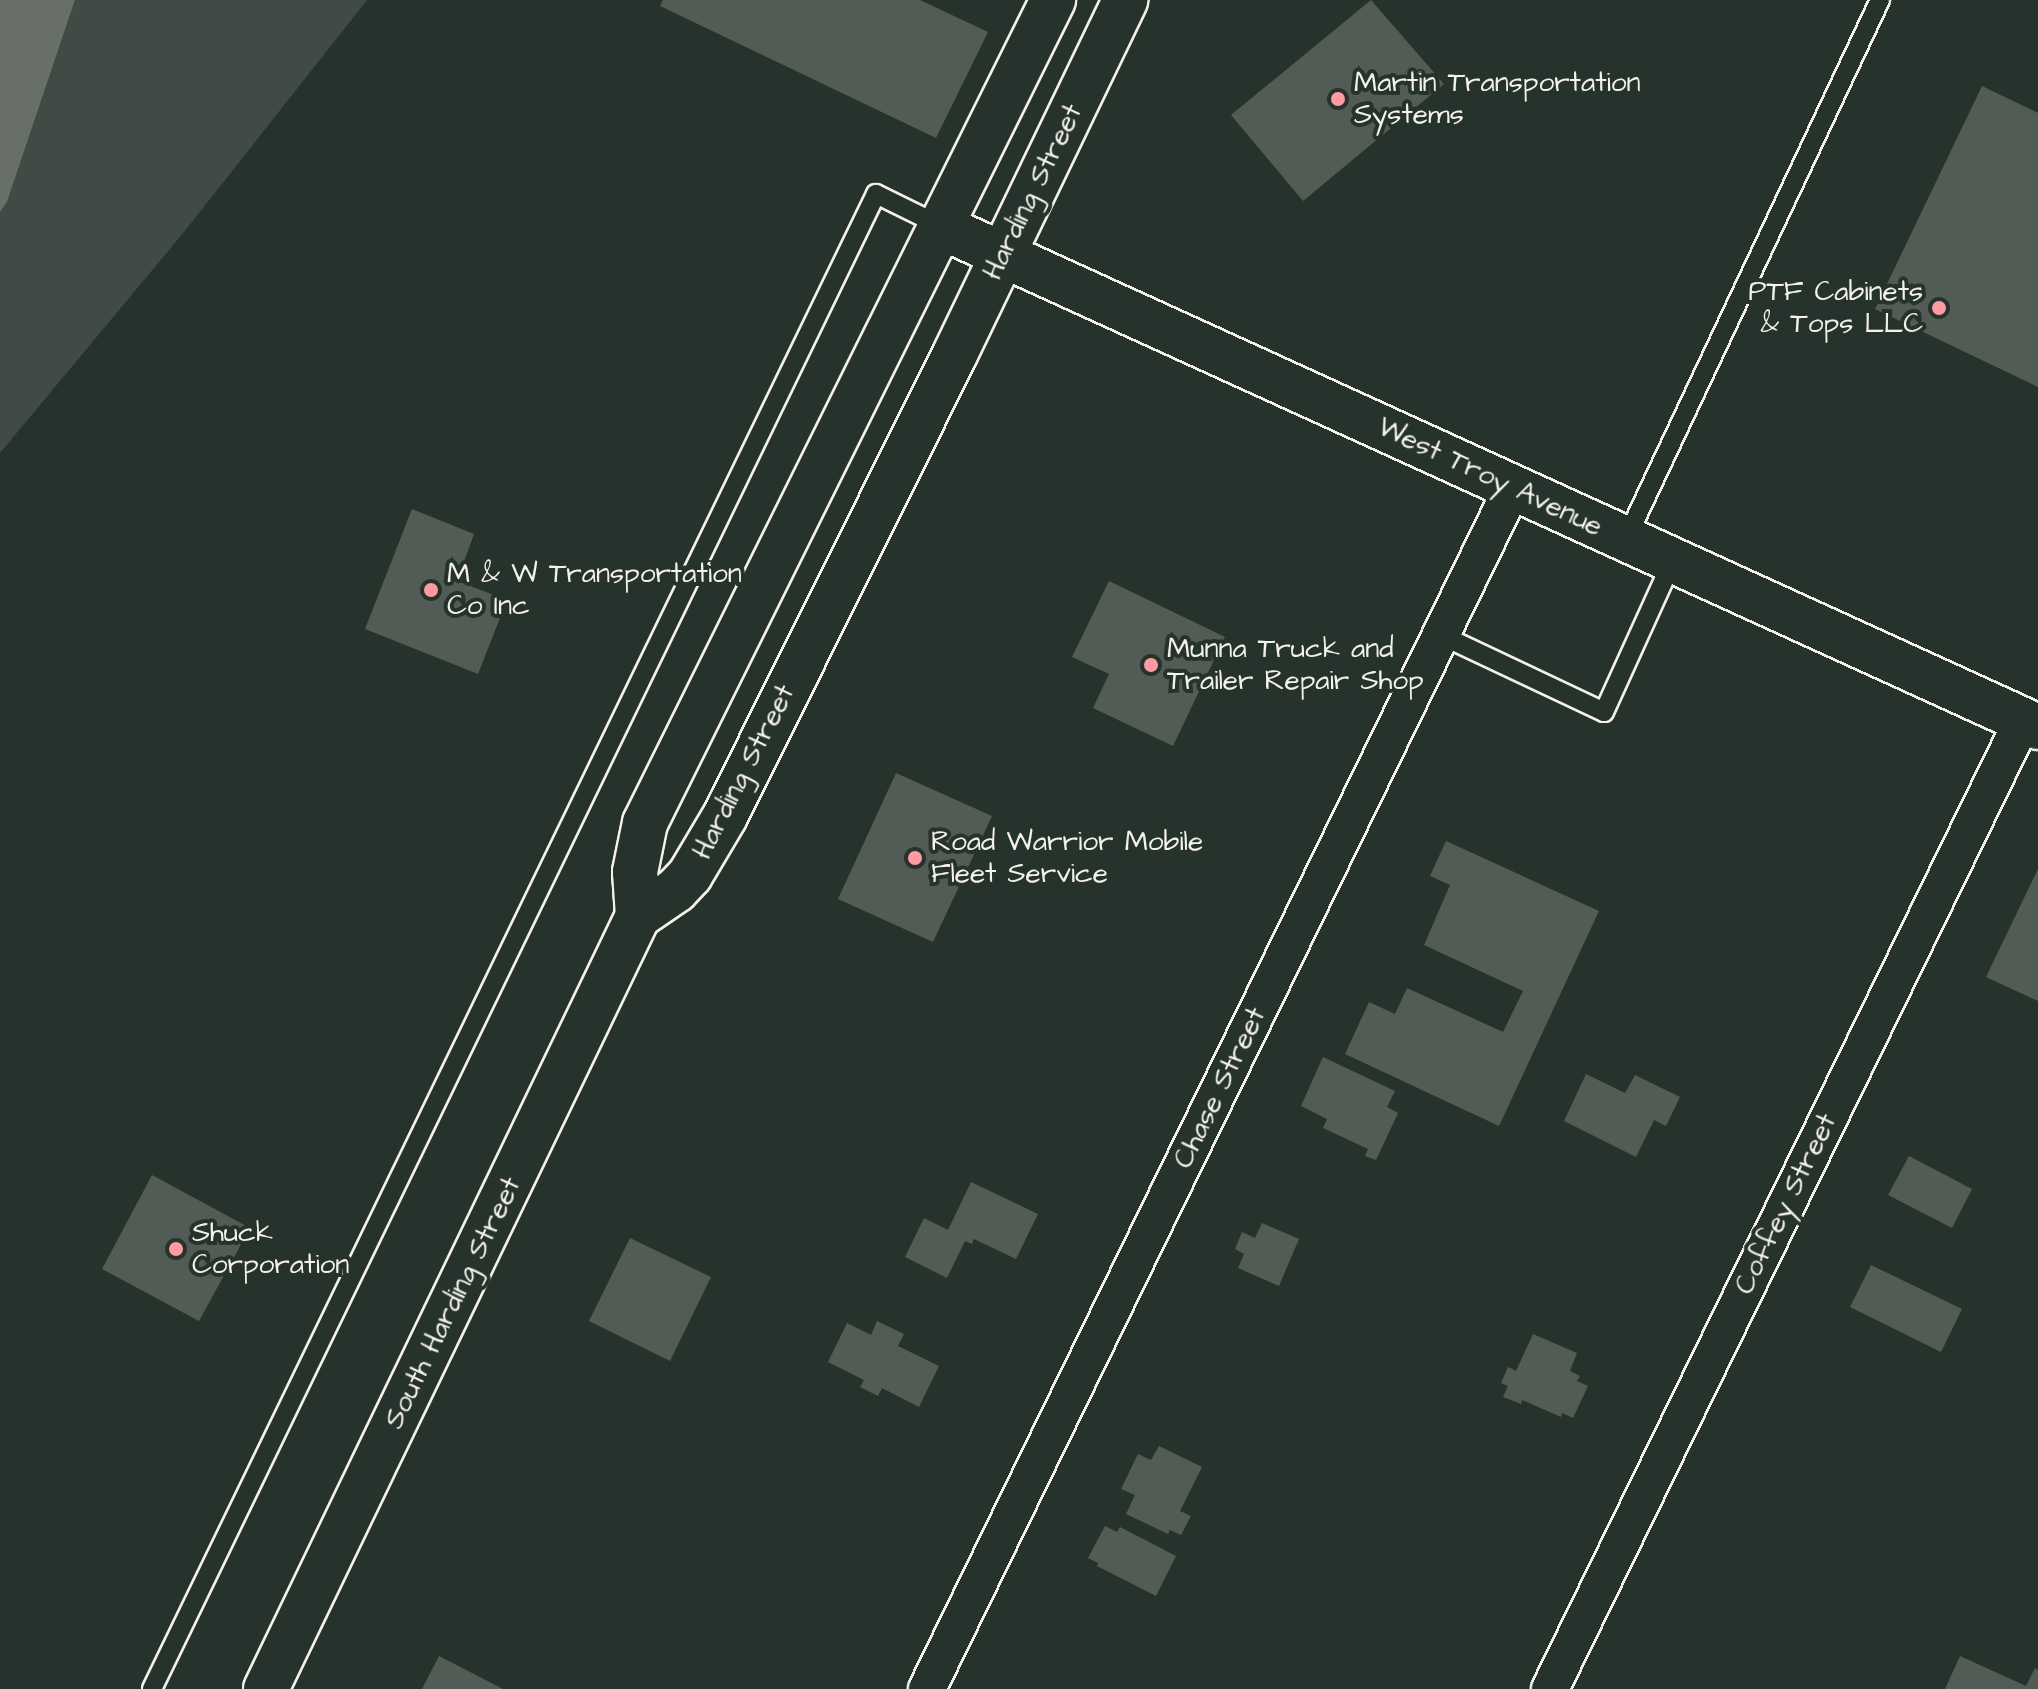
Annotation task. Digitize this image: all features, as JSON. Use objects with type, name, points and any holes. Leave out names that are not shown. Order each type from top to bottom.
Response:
[{"type":"main road","points":[[638,916],[635,872],[645,823],[1053,0]]},
{"type":"main road","name":"Harding Street","points":[[638,916],[676,890],[705,852],[1003,255],[1125,0]]},
{"type":"main road","name":"West Troy Avenue","points":[[942,227],[2031,723]]},
{"type":"main road","name":"South Harding Street","points":[[266,1689],[638,916]]},
{"type":"street","name":"Chase Street","points":[[927,1689],[1513,487]]},
{"type":"street","name":"Coffey Street","points":[[1550,1689],[2031,723]]},
{"type":"lane","points":[[1626,539],[1880,0]]},
{"type":"lane","points":[[152,1689],[876,194],[942,227]]},
{"type":"lane","points":[[1441,635],[1604,712],[1673,560]]},
{"type":"shaded area","points":[[0,0],[75,0],[7,202],[0,212]]},
{"type":"shaded area","points":[[75,0],[367,0],[184,232],[0,453],[0,212],[7,202]]},
{"type":"building","points":[[663,0],[920,0],[988,32],[936,138],[660,6]]},
{"type":"building","name":"Martin Transportation Systems","points":[[1371,0],[1444,84],[1303,201],[1231,115]]},
{"type":"building","points":[[1982,86],[2038,113],[2038,387],[1875,309]]},
{"type":"building","name":"M & W Transportation Co Inc","points":[[412,509],[474,534],[457,581],[507,600],[478,674],[365,629]]},
{"type":"building","name":"Munna Truck and Trailer Repair Shop","points":[[1109,581],[1225,637],[1173,746],[1093,708],[1109,674],[1072,657]]},
{"type":"building","name":"Road Warrior Mobile Fleet Service","points":[[896,773],[992,816],[933,942],[838,899]]},
{"type":"building","points":[[1446,841],[1599,911],[1499,1126],[1345,1054],[1369,1002],[1395,1014],[1407,988],[1503,1032],[1523,991],[1424,945],[1450,885],[1430,876]]},
{"type":"building","points":[[2038,869],[2038,1001],[1986,977]]},
{"type":"building","points":[[1323,1057],[1395,1091],[1387,1107],[1398,1113],[1376,1160],[1365,1156],[1368,1149],[1323,1128],[1327,1119],[1301,1106]]},
{"type":"building","points":[[1586,1074],[1625,1093],[1635,1075],[1680,1097],[1666,1126],[1654,1120],[1636,1157],[1564,1121]]},
{"type":"building","points":[[1909,1156],[1972,1189],[1952,1228],[1888,1195]]},
{"type":"building","name":"Shuck Corporation","points":[[152,1175],[250,1228],[199,1321],[102,1269]]},
{"type":"building","points":[[971,1182],[1038,1214],[1016,1259],[974,1239],[972,1244],[965,1241],[947,1278],[905,1257],[924,1218],[948,1230]]},
{"type":"building","points":[[1262,1223],[1299,1239],[1279,1286],[1238,1268],[1244,1254],[1235,1249],[1242,1232],[1255,1238]]},
{"type":"building","points":[[630,1238],[711,1277],[670,1361],[589,1321]]},
{"type":"building","points":[[1871,1265],[1962,1309],[1941,1352],[1850,1307]]},
{"type":"building","points":[[877,1321],[904,1334],[898,1346],[939,1366],[919,1407],[882,1388],[878,1396],[860,1387],[864,1380],[828,1362],[847,1323],[871,1335]]},
{"type":"building","points":[[1533,1334],[1577,1353],[1570,1371],[1580,1376],[1577,1381],[1588,1386],[1573,1418],[1562,1413],[1561,1417],[1522,1400],[1521,1404],[1503,1397],[1508,1386],[1501,1383],[1508,1367],[1516,1371]]},
{"type":"building","points":[[1159,1446],[1202,1467],[1180,1511],[1191,1516],[1181,1535],[1170,1530],[1168,1534],[1126,1514],[1135,1495],[1121,1489],[1138,1454],[1151,1460]]},
{"type":"building","points":[[1105,1526],[1117,1532],[1120,1527],[1176,1556],[1156,1596],[1097,1566],[1098,1563],[1088,1558]]},
{"type":"building","points":[[439,1656],[503,1689],[422,1689]]},
{"type":"building","points":[[1960,1656],[2026,1686],[2035,1668],[2038,1670],[2038,1689],[1945,1689]]},
{"type":"place","name":"Martin Transportation Systems","points":[[1338,99]]},
{"type":"place","name":"PTF Cabinets & Tops LLC","points":[[1939,308]]},
{"type":"place","name":"M & W Transportation Co Inc","points":[[431,590]]},
{"type":"place","name":"Munna Truck and Trailer Repair Shop","points":[[1151,665]]},
{"type":"place","name":"Road Warrior Mobile Fleet Service","points":[[915,858]]},
{"type":"place","name":"Shuck Corporation","points":[[176,1249]]}]
